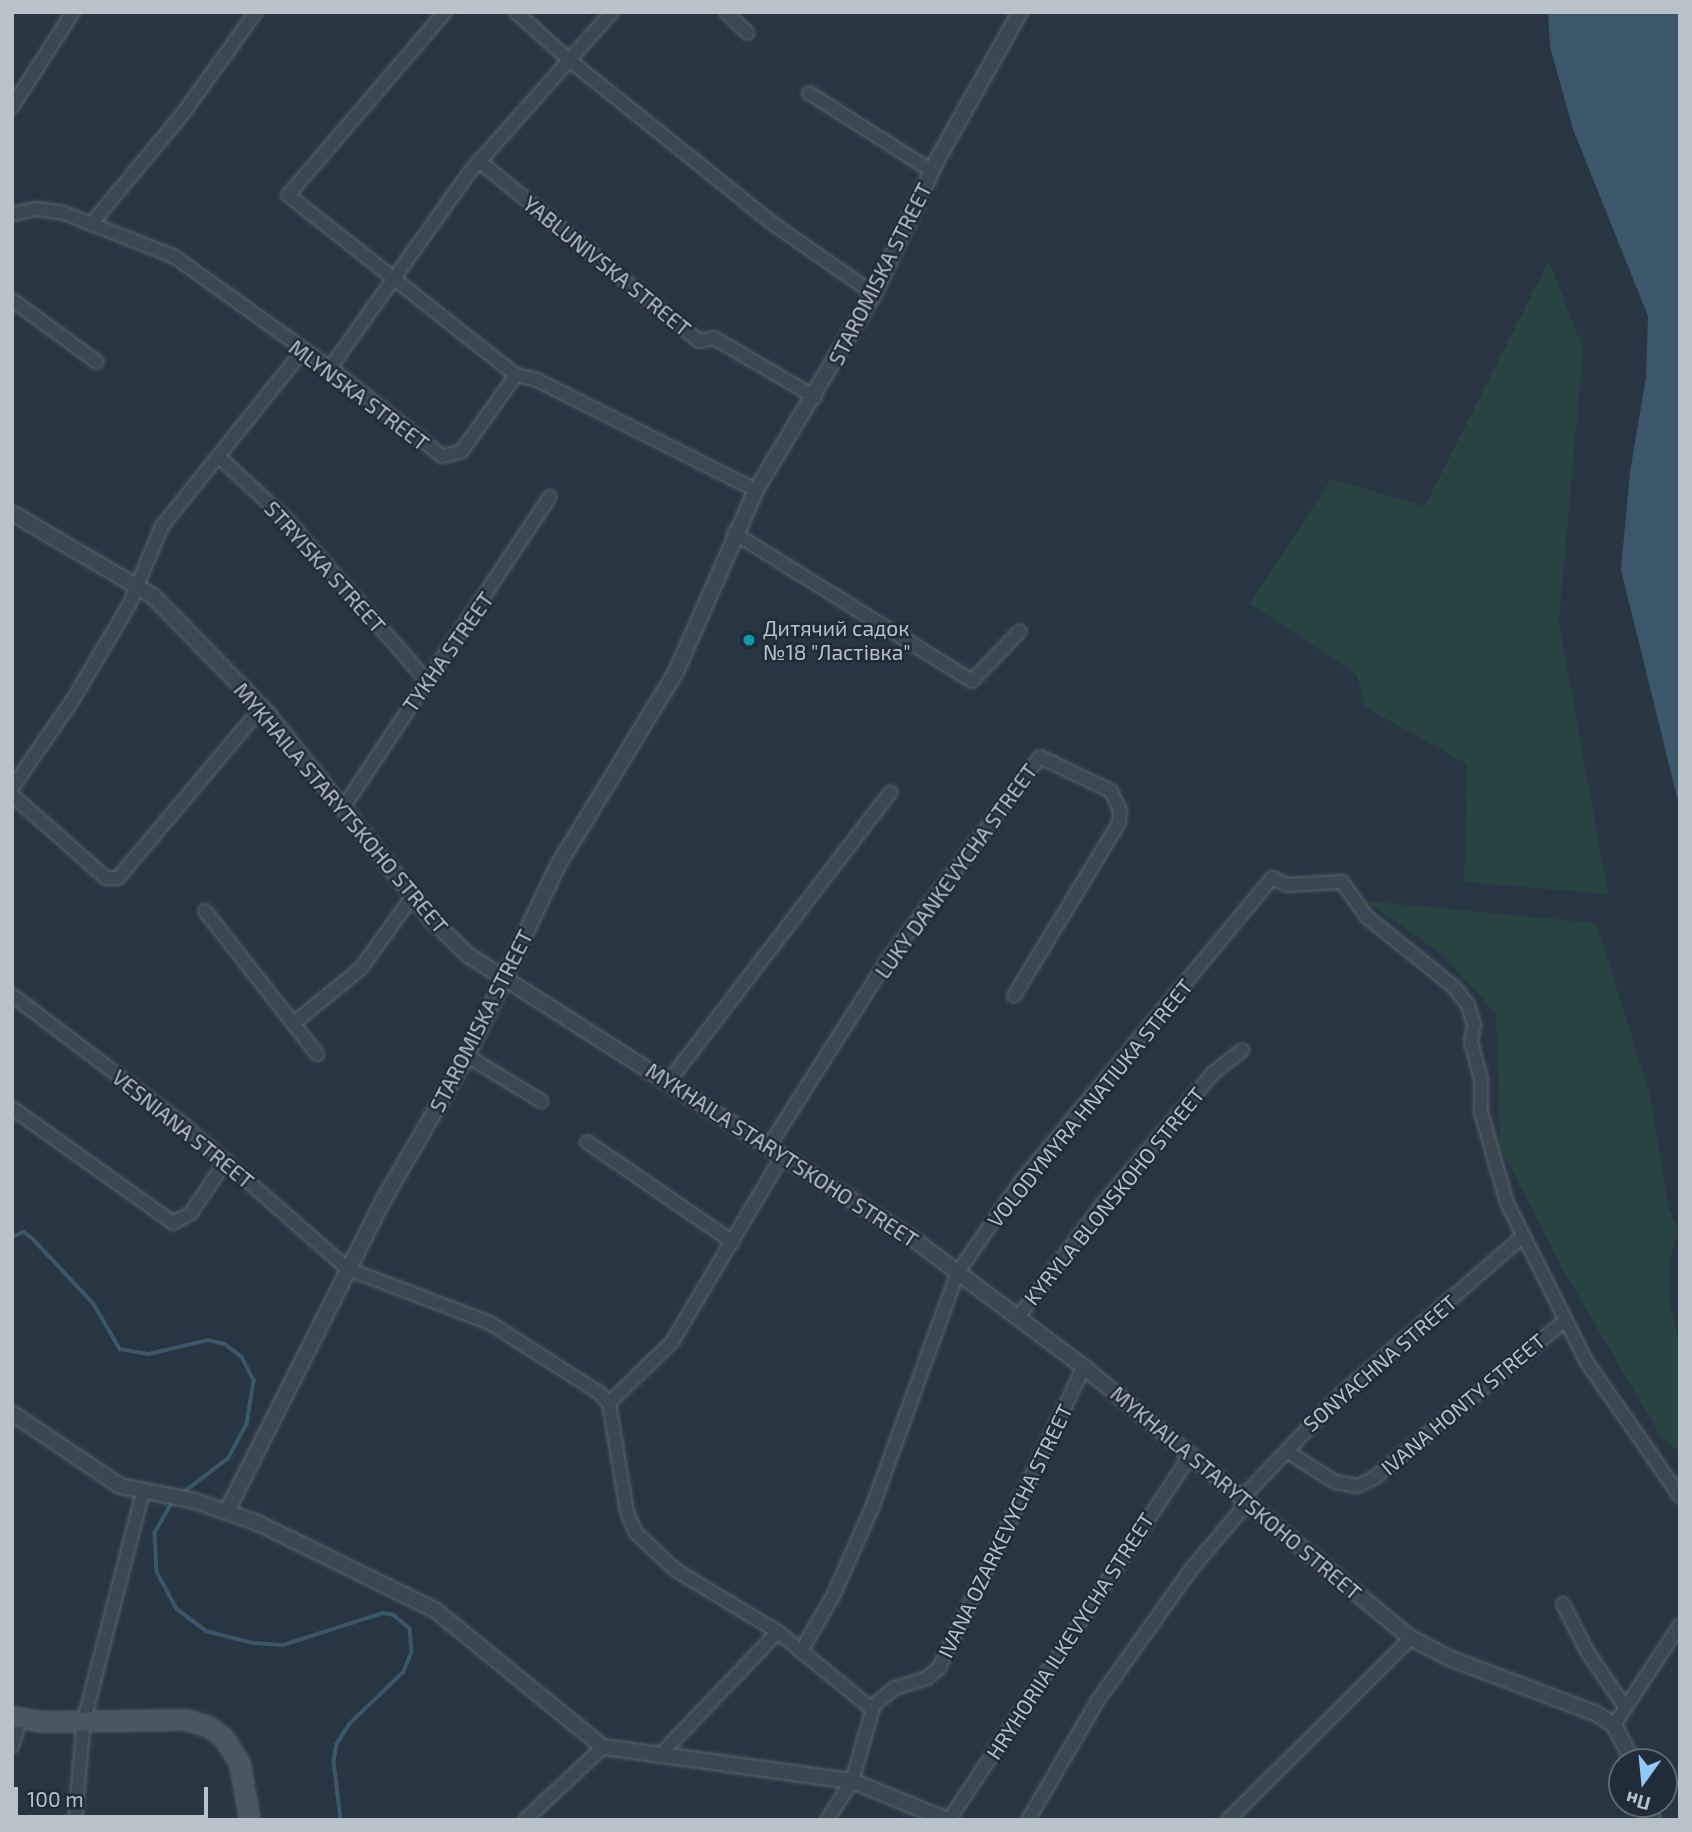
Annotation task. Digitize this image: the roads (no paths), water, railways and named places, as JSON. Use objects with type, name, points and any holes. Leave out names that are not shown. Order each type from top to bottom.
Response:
[{"type":"main road","points":[[16,1718],[187,1720],[209,1727],[224,1738],[240,1764],[250,1820]]},
{"type":"street","points":[[12,107],[73,12]]},
{"type":"street","points":[[92,223],[182,115],[256,12]]},
{"type":"street","points":[[445,12],[288,195],[395,275],[516,375],[537,380],[756,490]]},
{"type":"street","points":[[516,12],[568,59],[772,223],[874,294]]},
{"type":"street","points":[[330,368],[479,161],[612,12]]},
{"type":"street","points":[[726,12],[748,33]]},
{"type":"street","name":"STAROMISKA STREET","points":[[227,1511],[348,1269],[467,1056],[557,867],[676,672],[734,533],[756,490],[815,397],[874,294],[932,171],[1020,12]]},
{"type":"street","points":[[809,93],[932,171]]},
{"type":"street","name":"YABLUNIVSKA STREET","points":[[479,161],[699,341],[714,338],[815,397]]},
{"type":"street","name":"MLYNSKA STREET","points":[[12,214],[45,209],[92,223],[182,261],[302,352],[330,368],[426,446],[449,458],[461,452],[516,375]]},
{"type":"street","points":[[12,300],[97,362]]},
{"type":"street","points":[[12,788],[74,698],[139,584],[156,536],[302,352]]},
{"type":"street","name":"STRYISKA STREET","points":[[219,457],[286,520],[427,681]]},
{"type":"street","name":"TYKHA STREET","points":[[345,805],[550,496]]},
{"type":"street","name":"MYKHAILA STARYTSKOHO STREET","points":[[12,513],[139,584],[262,707],[345,805],[413,896],[459,947],[783,1154],[1019,1316],[1246,1499],[1411,1638],[1449,1658],[1587,1709],[1614,1725]]},
{"type":"street","points":[[734,533],[972,681],[1020,631]]},
{"type":"street","points":[[12,794],[106,878],[118,878],[262,707]]},
{"type":"street","name":"LUKY DANKEVYCHA STREET","points":[[769,1146],[886,962],[1040,757],[1111,791],[1120,810],[1119,823],[1014,996]]},
{"type":"street","points":[[669,1082],[891,792]]},
{"type":"street","name":"VOLODYMYRA HNATIUKA STREET","points":[[801,1651],[834,1594],[872,1508],[958,1272],[1022,1180],[1272,878],[1287,885],[1342,883],[1367,917],[1454,987],[1468,1004],[1474,1024],[1471,1042],[1480,1080],[1481,1112],[1507,1203],[1523,1236]]},
{"type":"street","points":[[294,1023],[361,968],[413,896]]},
{"type":"street","points":[[205,911],[317,1054]]},
{"type":"street","name":"VESNIANA STREET","points":[[12,995],[226,1161],[348,1269]]},
{"type":"street","name":"KYRYLA BLONSKOHO STREET","points":[[1019,1316],[1105,1201],[1213,1073],[1242,1050]]},
{"type":"street","points":[[467,1056],[541,1101]]},
{"type":"street","points":[[12,1108],[173,1223],[191,1213],[226,1161]]},
{"type":"street","points":[[587,1142],[733,1242]]},
{"type":"street","points":[[609,1403],[672,1342],[783,1154]]},
{"type":"street","points":[[1523,1236],[1563,1322],[1680,1496]]},
{"type":"street","name":"SONYACHNA STREET","points":[[1028,1820],[1055,1766],[1105,1689],[1246,1499],[1339,1396],[1523,1236]]},
{"type":"street","points":[[348,1269],[497,1327],[587,1383],[609,1403],[626,1505],[636,1533],[677,1572],[778,1632],[872,1709],[852,1782],[827,1820]]},
{"type":"street","name":"IVANA HONTY STREET","points":[[1288,1452],[1341,1485],[1366,1482],[1563,1322]]},
{"type":"street","name":"IVANA OZARKEVYCHA STREET","points":[[872,1709],[895,1688],[927,1678],[939,1668],[1084,1367]]},
{"type":"street","points":[[12,1413],[120,1486],[195,1501],[227,1511],[435,1610],[603,1746],[852,1782],[948,1820]]},
{"type":"street","name":"HRYHORIIA ILKEVYCHA STREET","points":[[948,1820],[1191,1454]]},
{"type":"street","points":[[75,1820],[84,1720],[143,1492]]},
{"type":"street","points":[[1563,1604],[1588,1653],[1625,1707]]},
{"type":"street","points":[[1626,1748],[1614,1725],[1680,1625]]},
{"type":"street","points":[[659,1756],[778,1632]]},
{"type":"street","points":[[1228,1820],[1411,1638]]},
{"type":"street","points":[[12,1746],[16,1718]]},
{"type":"street","points":[[525,1820],[603,1746]]},
{"type":"water","points":[[1548,12],[1680,12],[1680,809],[1621,570],[1630,472],[1646,377],[1648,316],[1573,129],[1550,47]]},
{"type":"waterway","points":[[12,1237],[24,1232],[33,1239],[94,1304],[120,1349],[149,1354],[208,1340],[225,1344],[242,1357],[254,1381],[247,1424],[228,1459],[183,1493]]},
{"type":"waterway","points":[[174,1500],[155,1533],[157,1572],[177,1609],[206,1631],[253,1643],[283,1645],[383,1613],[394,1615],[410,1629],[412,1652],[404,1672],[350,1724],[337,1744],[334,1761],[341,1820]]},
{"type":"place","name":"Дитячий садок №18 \"Ластівка\"","points":[[749,640]]}]
